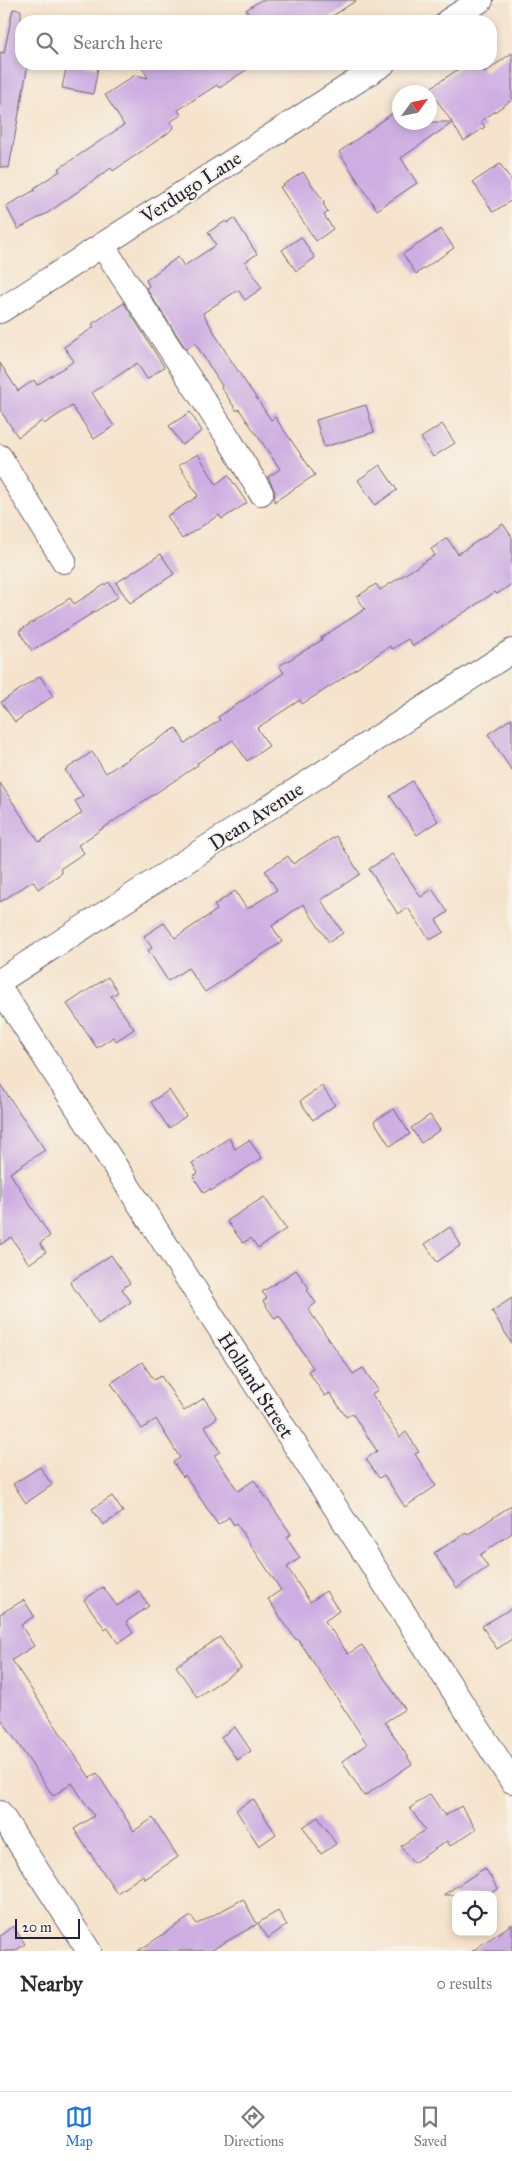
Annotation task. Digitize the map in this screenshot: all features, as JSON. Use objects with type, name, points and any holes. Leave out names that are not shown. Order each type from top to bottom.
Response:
[{"type":"street","points":[[457,15],[481,0]]},
{"type":"street","name":"Verdugo Lane","points":[[0,310],[373,70]]},
{"type":"street","points":[[102,245],[229,439],[261,493]]},
{"type":"street","points":[[0,457],[64,562]]},
{"type":"street","name":"Dean Avenue","points":[[0,981],[512,651]]},
{"type":"street","name":"Holland Street","points":[[0,988],[512,1781]]},
{"type":"street","points":[[0,1813],[89,1951]]},
{"type":"building","points":[[261,0],[357,0],[334,15],[250,15],[246,10]]},
{"type":"building","points":[[13,9],[21,10],[21,15],[15,15],[15,70],[27,70],[9,168],[0,167],[0,52],[4,53]]},
{"type":"building","points":[[512,53],[512,100],[481,121],[485,127],[464,141],[452,123],[401,158],[417,183],[377,210],[339,152],[392,114],[392,130],[437,130],[437,122],[452,122],[437,100],[437,85],[435,85],[457,70],[484,70],[485,72],[488,70],[497,70],[497,64]]},
{"type":"building","points":[[66,70],[98,70],[93,94],[62,88]]},
{"type":"building","points":[[143,70],[246,70],[219,88],[217,85],[178,110],[181,115],[170,122],[174,127],[168,133],[113,171],[111,168],[49,212],[18,229],[6,206],[35,190],[34,188],[60,171],[58,169],[124,125],[105,95],[135,75],[148,78]]},
{"type":"building","points":[[500,164],[512,181],[512,200],[493,212],[473,182]]},
{"type":"building","points":[[303,172],[325,203],[323,204],[328,212],[324,215],[333,229],[316,241],[280,187]]},
{"type":"building","points":[[234,218],[257,254],[245,262],[262,288],[245,300],[238,290],[203,313],[228,356],[271,420],[275,417],[315,475],[274,502],[275,492],[268,477],[280,469],[239,409],[237,411],[195,343],[186,349],[146,288],[149,286],[146,280],[178,257],[184,266],[216,245],[208,232]]},
{"type":"building","points":[[441,229],[454,248],[416,274],[403,254]]},
{"type":"building","points":[[301,237],[315,258],[296,271],[282,250]]},
{"type":"building","points":[[124,303],[164,367],[147,379],[137,363],[92,393],[114,426],[94,439],[72,406],[44,424],[42,421],[18,437],[0,410],[0,363],[18,391],[34,380],[37,385],[74,361],[64,347],[94,327],[92,324]]},
{"type":"building","points":[[366,405],[374,432],[324,447],[316,420]]},
{"type":"building","points":[[190,412],[202,431],[182,445],[169,426]]},
{"type":"building","points":[[442,424],[455,443],[433,457],[421,438]]},
{"type":"building","points":[[198,454],[216,484],[228,475],[247,503],[222,519],[219,515],[182,539],[167,516],[198,496],[179,465]]},
{"type":"building","points":[[380,465],[397,490],[375,505],[358,480]]},
{"type":"building","points":[[503,524],[512,537],[512,584],[497,594],[495,592],[413,646],[408,639],[392,649],[390,646],[302,704],[300,700],[257,728],[269,746],[247,761],[233,740],[78,845],[84,853],[60,869],[62,873],[38,889],[33,881],[0,902],[0,783],[39,842],[82,813],[75,801],[83,796],[65,770],[92,752],[106,773],[176,728],[185,743],[220,720],[218,717],[284,673],[279,666],[322,640],[321,638],[365,609],[357,597],[376,584],[380,590],[435,555],[431,549],[447,538],[458,554]]},
{"type":"building","points":[[161,554],[174,574],[130,603],[116,583]]},
{"type":"building","points":[[109,582],[118,597],[32,651],[19,631],[70,598],[74,604]]},
{"type":"building","points":[[40,676],[53,696],[15,722],[1,702]]},
{"type":"building","points":[[512,718],[512,771],[488,734]]},
{"type":"building","points":[[412,781],[438,821],[417,835],[390,796]]},
{"type":"building","points":[[336,836],[360,874],[321,900],[343,933],[329,942],[303,904],[272,926],[282,942],[205,992],[188,968],[168,981],[148,950],[152,948],[144,936],[164,923],[175,938],[217,910],[214,905],[235,891],[247,909],[277,890],[265,871],[288,856],[293,864]]},
{"type":"building","points":[[392,854],[421,897],[432,889],[448,912],[436,920],[444,932],[430,940],[408,908],[398,914],[369,869]]},
{"type":"building","points":[[108,977],[118,992],[111,996],[134,1029],[116,1041],[113,1037],[97,1048],[67,1004]]},
{"type":"building","points":[[0,1084],[45,1150],[10,1173],[50,1236],[40,1243],[46,1252],[29,1264],[11,1237],[0,1245]]},
{"type":"building","points":[[322,1086],[335,1105],[313,1120],[300,1101]]},
{"type":"building","points":[[169,1090],[186,1116],[169,1128],[151,1102]]},
{"type":"building","points":[[394,1109],[410,1134],[390,1146],[374,1121]]},
{"type":"building","points":[[430,1115],[440,1130],[421,1143],[411,1128]]},
{"type":"building","points":[[229,1138],[235,1149],[249,1140],[262,1158],[211,1191],[210,1189],[204,1193],[193,1176],[198,1173],[192,1163]]},
{"type":"building","points":[[264,1197],[286,1229],[258,1248],[251,1238],[243,1243],[227,1221]]},
{"type":"building","points":[[450,1227],[461,1245],[437,1262],[425,1244]]},
{"type":"building","points":[[111,1255],[130,1283],[122,1289],[131,1302],[98,1324],[70,1282]]},
{"type":"building","points":[[296,1270],[309,1288],[307,1290],[316,1303],[308,1309],[353,1374],[363,1368],[378,1390],[372,1394],[400,1437],[406,1432],[419,1452],[415,1454],[436,1486],[405,1507],[384,1475],[379,1478],[366,1459],[377,1451],[352,1413],[346,1417],[330,1393],[325,1396],[308,1371],[313,1368],[279,1316],[275,1319],[263,1301],[267,1298],[262,1292]]},
{"type":"building","points":[[512,1298],[512,1344],[492,1311]]},
{"type":"building","points":[[142,1362],[154,1380],[161,1376],[184,1411],[204,1398],[217,1418],[205,1426],[220,1452],[214,1455],[238,1491],[254,1480],[291,1534],[286,1537],[300,1558],[287,1567],[310,1602],[326,1591],[339,1611],[325,1621],[348,1654],[362,1645],[405,1709],[385,1722],[412,1764],[364,1796],[342,1761],[367,1744],[298,1639],[296,1640],[268,1599],[281,1590],[236,1523],[234,1525],[229,1517],[218,1525],[185,1475],[183,1477],[173,1462],[180,1458],[156,1419],[142,1429],[111,1383]]},
{"type":"building","points":[[40,1467],[52,1485],[26,1503],[13,1484]]},
{"type":"building","points":[[112,1496],[123,1512],[103,1525],[92,1509]]},
{"type":"building","points":[[512,1505],[512,1533],[480,1555],[488,1567],[457,1588],[434,1553],[466,1533],[467,1535]]},
{"type":"building","points":[[103,1587],[117,1606],[139,1591],[149,1606],[126,1622],[133,1633],[118,1643],[107,1627],[105,1629],[84,1600]]},
{"type":"building","points":[[24,1600],[34,1616],[21,1625],[34,1646],[12,1660],[90,1778],[97,1773],[134,1831],[153,1818],[178,1857],[145,1879],[143,1875],[117,1893],[74,1829],[94,1816],[72,1783],[53,1796],[0,1717],[0,1614]]},
{"type":"building","points":[[512,1608],[512,1639],[497,1649],[482,1626]]},
{"type":"building","points":[[220,1637],[241,1668],[197,1697],[176,1666]]},
{"type":"building","points":[[235,1727],[251,1751],[237,1760],[221,1737]]},
{"type":"building","points":[[430,1794],[445,1816],[461,1806],[476,1829],[450,1846],[447,1841],[413,1863],[401,1846],[425,1830],[410,1808]]},
{"type":"building","points":[[253,1799],[276,1834],[259,1846],[236,1810]]},
{"type":"building","points":[[318,1817],[336,1844],[321,1854],[303,1827]]},
{"type":"building","points":[[485,1868],[498,1889],[495,1891],[452,1891],[452,1895],[443,1895]]},
{"type":"building","points":[[243,1899],[257,1924],[210,1951],[138,1951],[191,1916],[197,1924]]},
{"type":"building","points":[[278,1911],[287,1925],[268,1938],[258,1923]]},
{"type":"building","points":[[512,1924],[512,1951],[472,1951],[497,1936]]},
{"type":"building","points":[[13,1926],[25,1944],[15,1951],[0,1951],[0,1936]]}]
